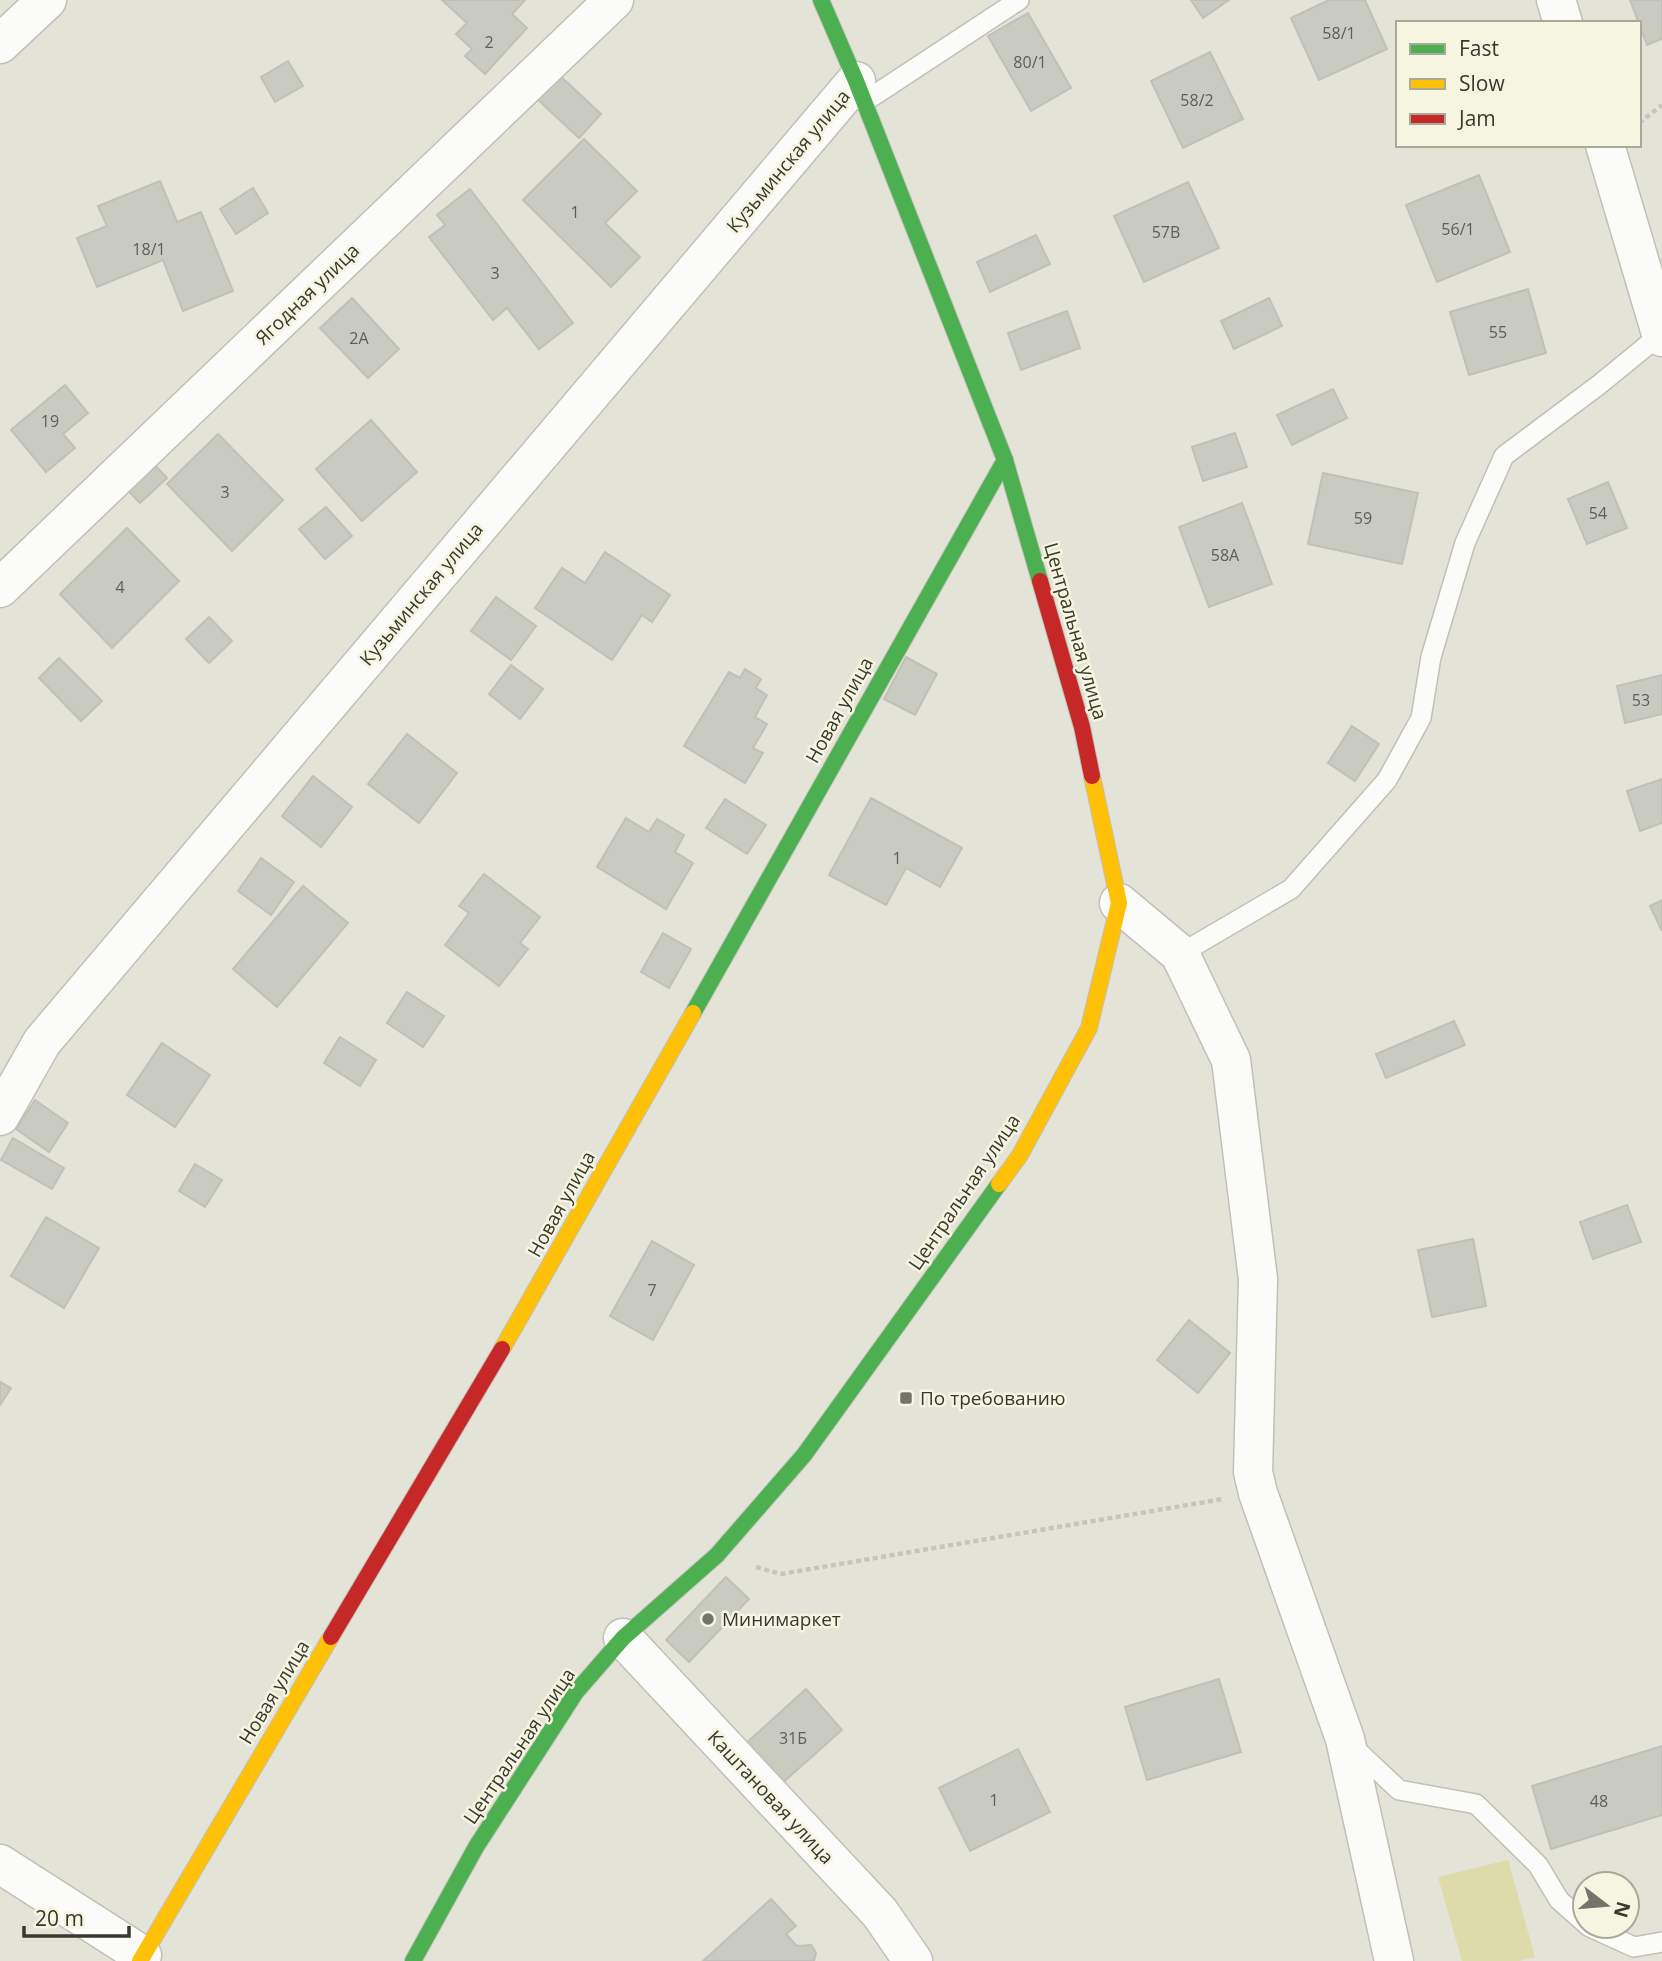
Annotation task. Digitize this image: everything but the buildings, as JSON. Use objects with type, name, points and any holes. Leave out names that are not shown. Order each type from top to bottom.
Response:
[{"type":"street","points":[[0,44],[47,0]]},
{"type":"street","name":"Ягодная улица","points":[[0,588],[614,0]]},
{"type":"street","name":"Центральная улица","points":[[413,1961],[476,1847],[570,1702],[622,1638],[717,1555],[804,1455],[1020,1155],[1088,1028],[1119,903],[1082,727],[1005,460],[821,0]]},
{"type":"street","points":[[1556,0],[1562,21]]},
{"type":"street","name":"Кузьминская улица","points":[[0,1116],[42,1042],[860,92]]},
{"type":"street","points":[[1606,147],[1662,335]]},
{"type":"street","name":"Новая улица","points":[[141,1958],[523,1314],[1005,460]]},
{"type":"street","points":[[1119,903],[1180,954],[1231,1060],[1258,1279],[1253,1472],[1258,1493],[1345,1739],[1394,1961]]},
{"type":"street","name":"Каштановая улица","points":[[622,1638],[880,1913],[913,1961]]},
{"type":"street","points":[[0,1864],[141,1958]]},
{"type":"lane","points":[[860,92],[1019,0]]},
{"type":"lane","points":[[1180,954],[1291,889],[1387,780],[1421,718],[1431,657],[1465,543],[1504,456],[1662,335]]},
{"type":"lane","points":[[1345,1739],[1399,1790],[1476,1804],[1538,1865],[1559,1900],[1571,1911]]},
{"type":"lane","points":[[1619,1940],[1634,1947],[1662,1942]]},
{"type":"path","points":[[1641,121],[1662,105]]},
{"type":"path","points":[[717,1555],[780,1574],[1258,1493]]},
{"type":"green space","points":[[1508,1860],[1535,1957],[1519,1961],[1462,1961],[1438,1877]]},
{"type":"traffic: fast","points":[[821,0],[856,81],[1005,460],[1040,581]]},
{"type":"traffic: fast","points":[[693,1013],[1005,460]]},
{"type":"traffic: fast","points":[[413,1961],[476,1847],[576,1692],[623,1638],[717,1555],[804,1455],[999,1184]]},
{"type":"traffic: slow","points":[[999,1184],[1020,1155],[1089,1028],[1119,903],[1092,776]]},
{"type":"traffic: slow","points":[[502,1349],[693,1013]]},
{"type":"traffic: slow","points":[[140,1961],[331,1637]]},
{"type":"traffic: jam","points":[[1040,581],[1082,727],[1092,776]]},
{"type":"traffic: jam","points":[[331,1637],[502,1349]]},
{"type":"place","name":"По требованию","points":[[906,1398]]},
{"type":"place","name":"Минимаркет","points":[[708,1619]]}]
